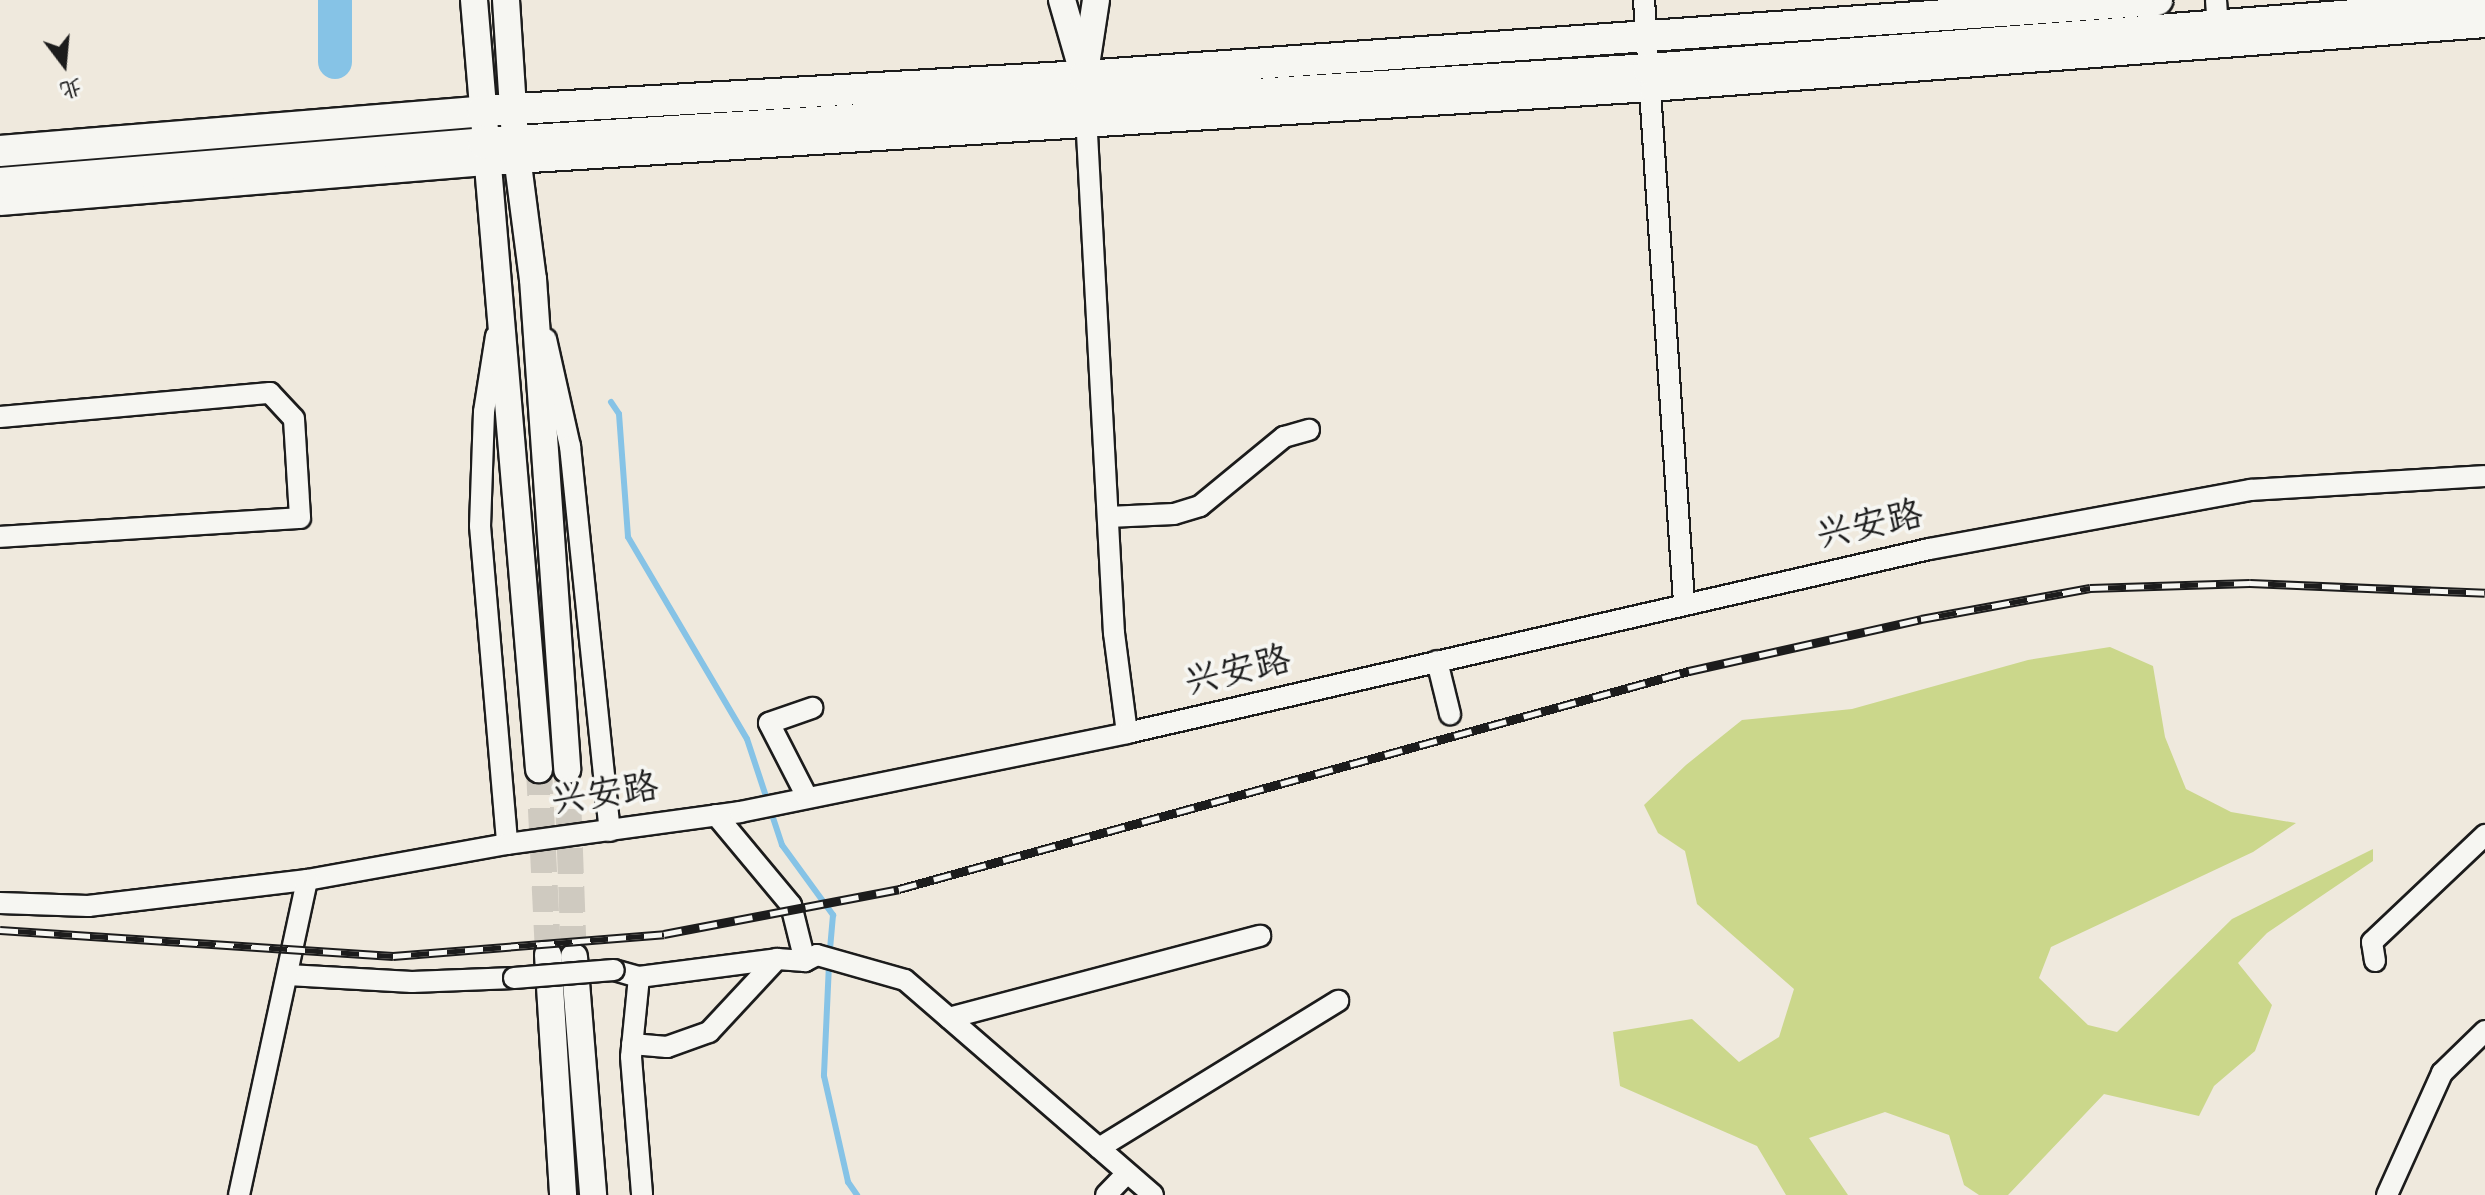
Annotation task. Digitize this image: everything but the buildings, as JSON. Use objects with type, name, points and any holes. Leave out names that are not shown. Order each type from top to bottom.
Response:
[{"type":"highway","points":[[0,151],[482,111],[1646,39],[2157,0]]},
{"type":"highway","points":[[0,183],[1086,118],[1649,80],[2217,13],[2485,5]]},
{"type":"main road","points":[[474,0],[484,154],[501,305],[539,769]]},
{"type":"main road","points":[[506,0],[517,152],[533,279],[567,770]]},
{"type":"main road","points":[[1062,0],[1084,76]]},
{"type":"main road","points":[[1084,76],[1096,0]]},
{"type":"main road","points":[[563,1195],[561,956],[593,1195]]},
{"type":"street","points":[[1644,0],[1684,603]]},
{"type":"street","points":[[1649,80],[2485,27]]},
{"type":"street","points":[[1084,76],[1114,633],[1127,733]]},
{"type":"street","points":[[0,205],[484,154]]},
{"type":"street","points":[[533,279],[570,446],[610,831]]},
{"type":"street","points":[[501,305],[484,412],[480,526],[507,844]]},
{"type":"street","points":[[0,417],[270,393],[294,419],[300,518],[0,537]]},
{"type":"street","points":[[1108,517],[1174,514],[1200,506],[1275,443],[1309,430]]},
{"type":"street","name":"兴安路","points":[[0,903],[88,906],[307,880],[507,844],[740,812],[1127,733],[1929,549],[2251,490],[2485,476]]},
{"type":"street","points":[[1437,661],[1450,714]]},
{"type":"street","points":[[802,798],[769,723],[812,708]]},
{"type":"street","points":[[716,815],[791,905],[811,958]]},
{"type":"street","points":[[2375,961],[2372,942],[2485,835]]},
{"type":"street","points":[[239,1195],[307,880]]},
{"type":"street","points":[[949,1018],[1260,936]]},
{"type":"street","points":[[288,975],[412,982],[614,970],[639,977],[777,959],[811,958],[839,962],[905,980],[1153,1195]]},
{"type":"street","points":[[632,1044],[667,1047],[709,1032],[777,959]]},
{"type":"street","points":[[639,977],[632,1044],[642,1195]]},
{"type":"street","points":[[1099,1148],[1338,1001]]},
{"type":"street","points":[[2387,1195],[2442,1073],[2485,1031]]},
{"type":"street","points":[[1106,1195],[1127,1173]]},
{"type":"green space","points":[[2110,647],[2153,666],[2165,737],[2186,789],[2231,812],[2296,823],[2253,852],[2051,947],[2039,978],[2088,1025],[2117,1032],[2232,919],[2373,849],[2373,861],[2267,933],[2238,963],[2272,1005],[2255,1051],[2214,1086],[2199,1116],[2104,1094],[2008,1195],[1979,1195],[1964,1185],[1949,1135],[1885,1112],[1809,1138],[1848,1195],[1786,1195],[1757,1146],[1620,1086],[1613,1032],[1692,1019],[1739,1062],[1779,1037],[1794,989],[1697,904],[1685,851],[1658,833],[1644,805],[1686,765],[1742,720],[1852,709],[2028,660]]},
{"type":"waterway","points":[[335,0],[335,62]]},
{"type":"waterway","points":[[611,402],[619,414],[628,537],[747,739],[782,845],[833,915],[830,953]]},
{"type":"waterway","points":[[829,964],[824,1076],[848,1182],[857,1195]]},
{"type":"tunnel","points":[[539,769],[548,955]]},
{"type":"tunnel","points":[[567,770],[574,957]]},
{"type":"railway","points":[[0,930],[393,956],[664,934],[899,889],[1689,671],[1921,619],[2090,588],[2250,583],[2485,593]]}]
